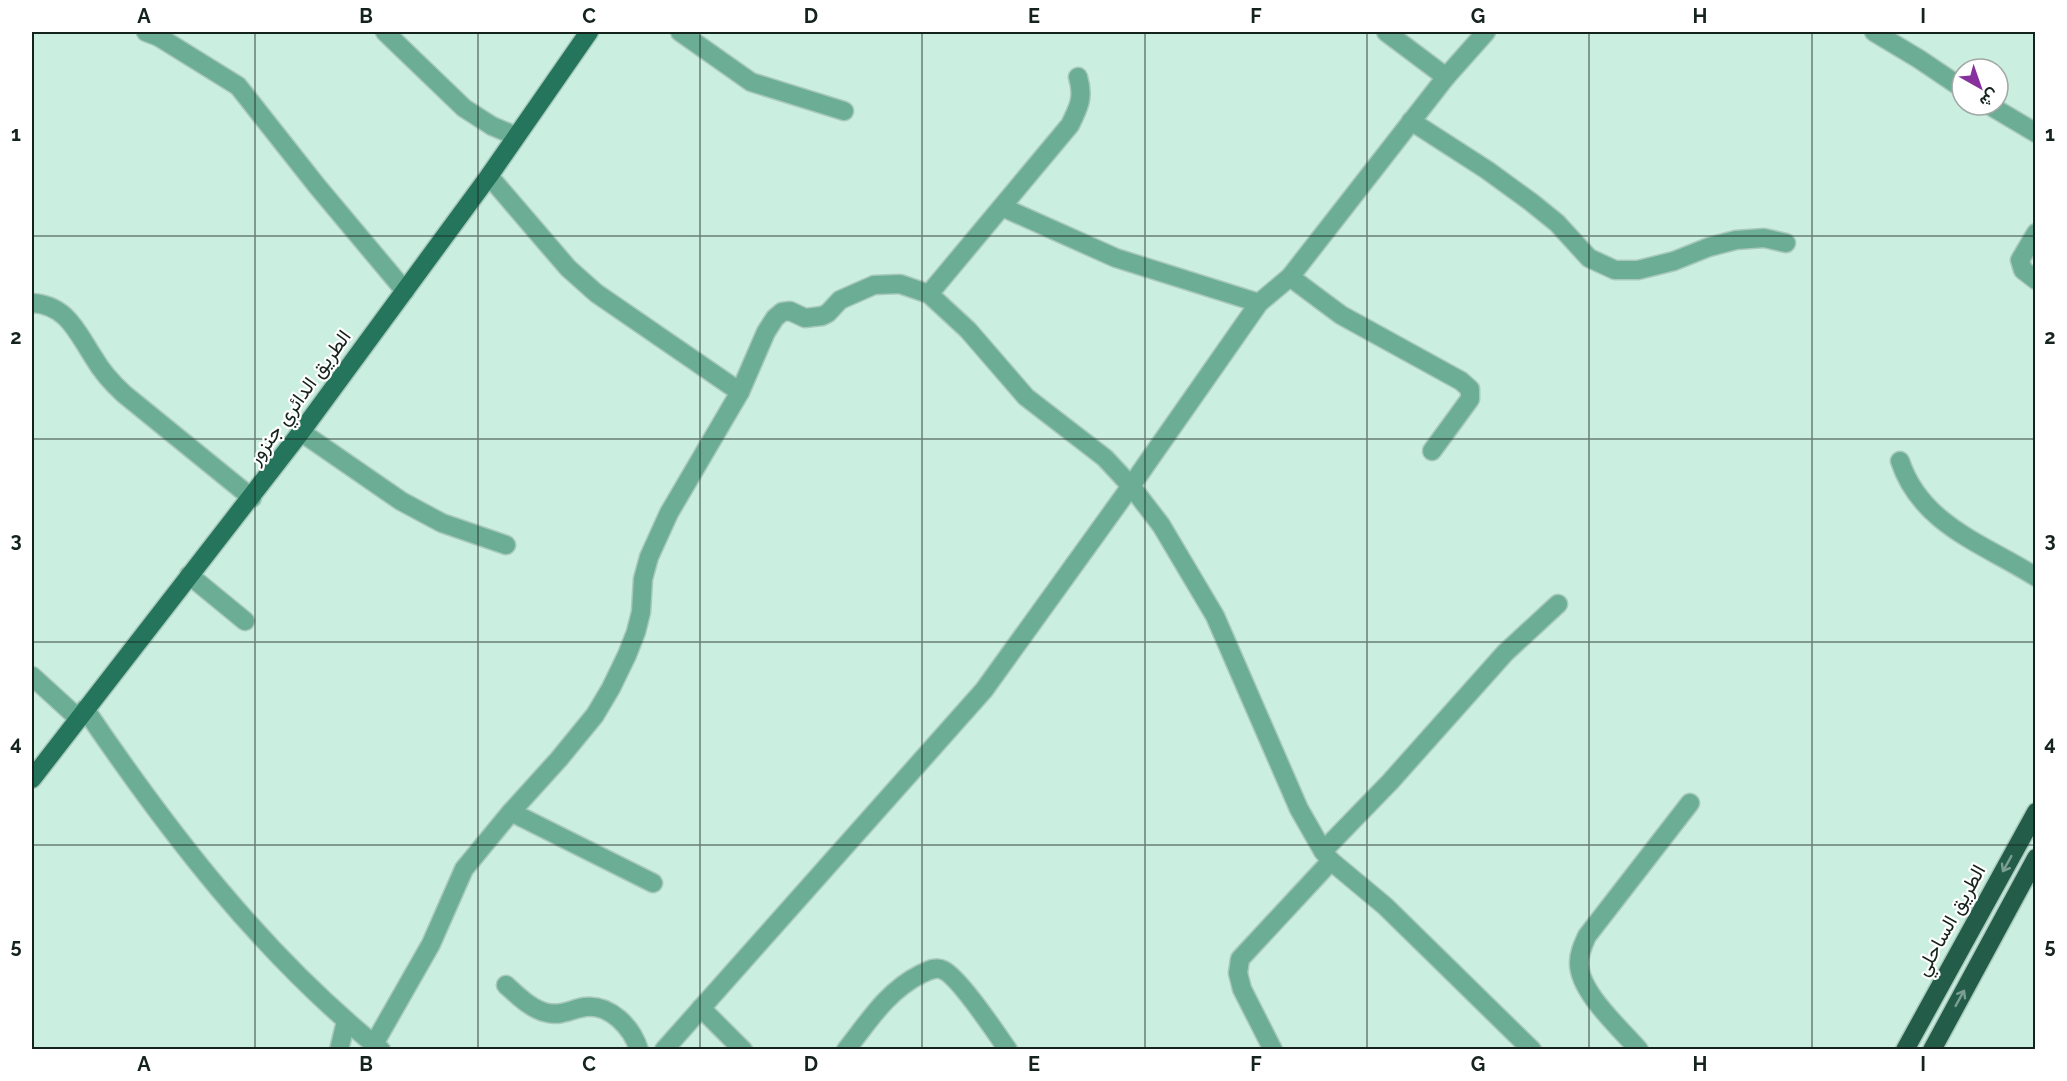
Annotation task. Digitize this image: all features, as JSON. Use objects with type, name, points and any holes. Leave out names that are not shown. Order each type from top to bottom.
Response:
[{"type":"highway","name":"الطريق الساحلي","points":[[1905,1050],[2036,812]]},
{"type":"highway","points":[[1932,1050],[2036,858]]},
{"type":"main road","name":"الطريق الدائري جنزور","points":[[32,779],[302,432],[489,176],[589,32]]},
{"type":"street","points":[[146,32],[159,37],[238,86],[317,186],[405,291]]},
{"type":"street","points":[[385,32],[464,108],[492,126],[516,136]]},
{"type":"street","points":[[680,32],[751,82],[844,111]]},
{"type":"street","points":[[1386,32],[1446,77]]},
{"type":"street","points":[[664,1050],[984,690],[1259,303],[1290,277],[1446,77],[1485,32]]},
{"type":"street","points":[[1879,33],[1950,80]]},
{"type":"street","points":[[929,294],[1070,125],[1077,112],[1082,91],[1078,77]]},
{"type":"street","points":[[2009,117],[2036,133]]},
{"type":"street","points":[[1411,121],[1532,202],[1557,223],[1589,258],[1615,270],[1638,270],[1674,261],[1736,240],[1764,238],[1786,243]]},
{"type":"street","points":[[489,176],[568,268],[596,293],[740,392]]},
{"type":"street","points":[[1002,207],[1116,258],[1259,303]]},
{"type":"street","points":[[2036,233],[2020,260],[2023,270],[2036,280]]},
{"type":"street","points":[[1290,277],[1341,315],[1461,381],[1470,389],[1470,399],[1432,451]]},
{"type":"street","points":[[32,676],[81,714],[225,897],[275,954],[346,1021],[378,1047],[431,944],[464,869],[595,715],[611,688],[636,632],[641,612],[643,579],[653,548],[669,513],[740,392],[766,332],[775,318],[782,312],[790,311],[806,318],[822,316],[840,300],[874,285],[900,284],[929,294],[968,330],[1026,398],[1106,458],[1131,486],[1161,525],[1215,616],[1299,809],[1327,856],[1385,906],[1532,1050]]},
{"type":"street","points":[[32,303],[44,304],[70,319],[110,381],[252,498]]},
{"type":"street","points":[[302,432],[401,501],[442,524],[506,545]]},
{"type":"street","points":[[1900,460],[1906,479],[1919,497],[1948,526],[2036,577]]},
{"type":"street","points":[[189,575],[245,621]]},
{"type":"street","points":[[1273,1050],[1242,990],[1238,973],[1240,959],[1390,782],[1505,653],[1558,604]]},
{"type":"street","points":[[1639,1050],[1591,995],[1580,974],[1581,950],[1587,936],[1690,803]]},
{"type":"street","points":[[511,812],[653,884]]},
{"type":"street","points":[[846,1050],[871,1015],[890,995],[913,978],[933,969],[943,970],[963,989],[1008,1050]]},
{"type":"street","points":[[506,985],[539,1011],[551,1014],[564,1014],[585,1007],[610,1011],[627,1028],[639,1050]]},
{"type":"street","points":[[701,1008],[743,1050]]},
{"type":"street","points":[[339,1050],[346,1021]]}]
